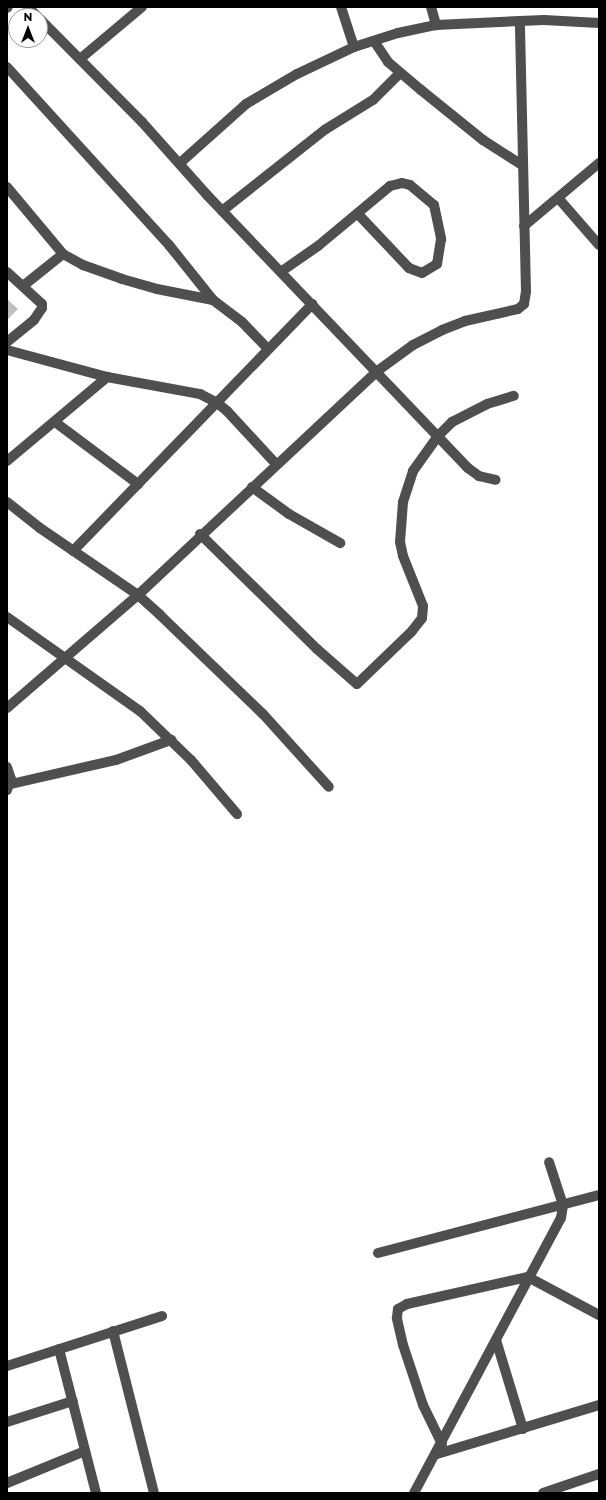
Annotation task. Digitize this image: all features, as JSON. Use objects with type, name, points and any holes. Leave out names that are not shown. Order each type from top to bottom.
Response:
[{"type":"street","points":[[80,59],[142,7]]},
{"type":"street","points":[[341,7],[354,47]]},
{"type":"street","points":[[431,7],[436,26]]},
{"type":"street","points":[[180,163],[246,104],[297,74],[354,47],[436,26],[520,21],[569,20],[599,23]]},
{"type":"street","points":[[7,708],[138,595],[200,534],[376,372],[413,345],[434,333],[465,321],[518,309],[524,304],[526,292],[520,21]]},
{"type":"street","points":[[48,27],[180,163],[222,211],[282,271],[468,468],[479,476],[496,480]]},
{"type":"street","points":[[374,41],[381,53],[400,73],[463,124],[522,165]]},
{"type":"street","points":[[7,67],[169,245],[213,300],[242,322],[268,349]]},
{"type":"street","points":[[222,211],[326,129],[374,100],[400,73]]},
{"type":"street","points":[[524,226],[559,199],[599,163]]},
{"type":"street","points":[[282,271],[358,214],[390,186],[402,183],[410,185],[434,205],[441,239],[437,264],[422,273],[409,268],[358,214]]},
{"type":"street","points":[[7,187],[63,254],[83,265],[129,281],[158,289],[213,300]]},
{"type":"street","points":[[559,199],[599,245]]},
{"type":"street","points":[[23,286],[63,254]]},
{"type":"street","points":[[7,272],[42,304],[42,308],[34,320],[7,342]]},
{"type":"street","points":[[73,550],[312,304]]},
{"type":"street","points":[[7,350],[108,377],[200,394],[216,402],[276,464]]},
{"type":"street","points":[[7,461],[108,377]]},
{"type":"street","points":[[200,534],[317,649],[357,684],[412,631],[422,618],[423,606],[403,556],[400,522],[407,485],[413,471],[438,436],[452,422],[469,412],[514,396]]},
{"type":"street","points":[[55,422],[138,484]]},
{"type":"street","points":[[252,487],[289,514],[340,543]]},
{"type":"street","points":[[7,502],[138,595],[263,714],[329,787]]},
{"type":"street","points":[[7,617],[140,711],[171,740],[237,814]]},
{"type":"street","points":[[7,768],[9,787],[116,760],[171,740]]},
{"type":"street","points":[[414,1493],[437,1454],[528,1277],[561,1218],[564,1205],[549,1162]]},
{"type":"street","points":[[378,1253],[599,1195]]},
{"type":"street","points":[[442,1444],[423,1405],[398,1323],[398,1309],[407,1304],[528,1277],[599,1315]]},
{"type":"street","points":[[7,1366],[162,1316]]},
{"type":"street","points":[[114,1331],[154,1493]]},
{"type":"street","points":[[496,1340],[523,1429]]},
{"type":"street","points":[[59,1349],[96,1493]]},
{"type":"street","points":[[7,1422],[73,1400]]},
{"type":"street","points":[[437,1454],[599,1405]]},
{"type":"street","points":[[7,1483],[85,1451]]},
{"type":"street","points":[[543,1493],[599,1474]]},
{"type":"building","points":[[7,299],[18,309],[7,320]]}]
